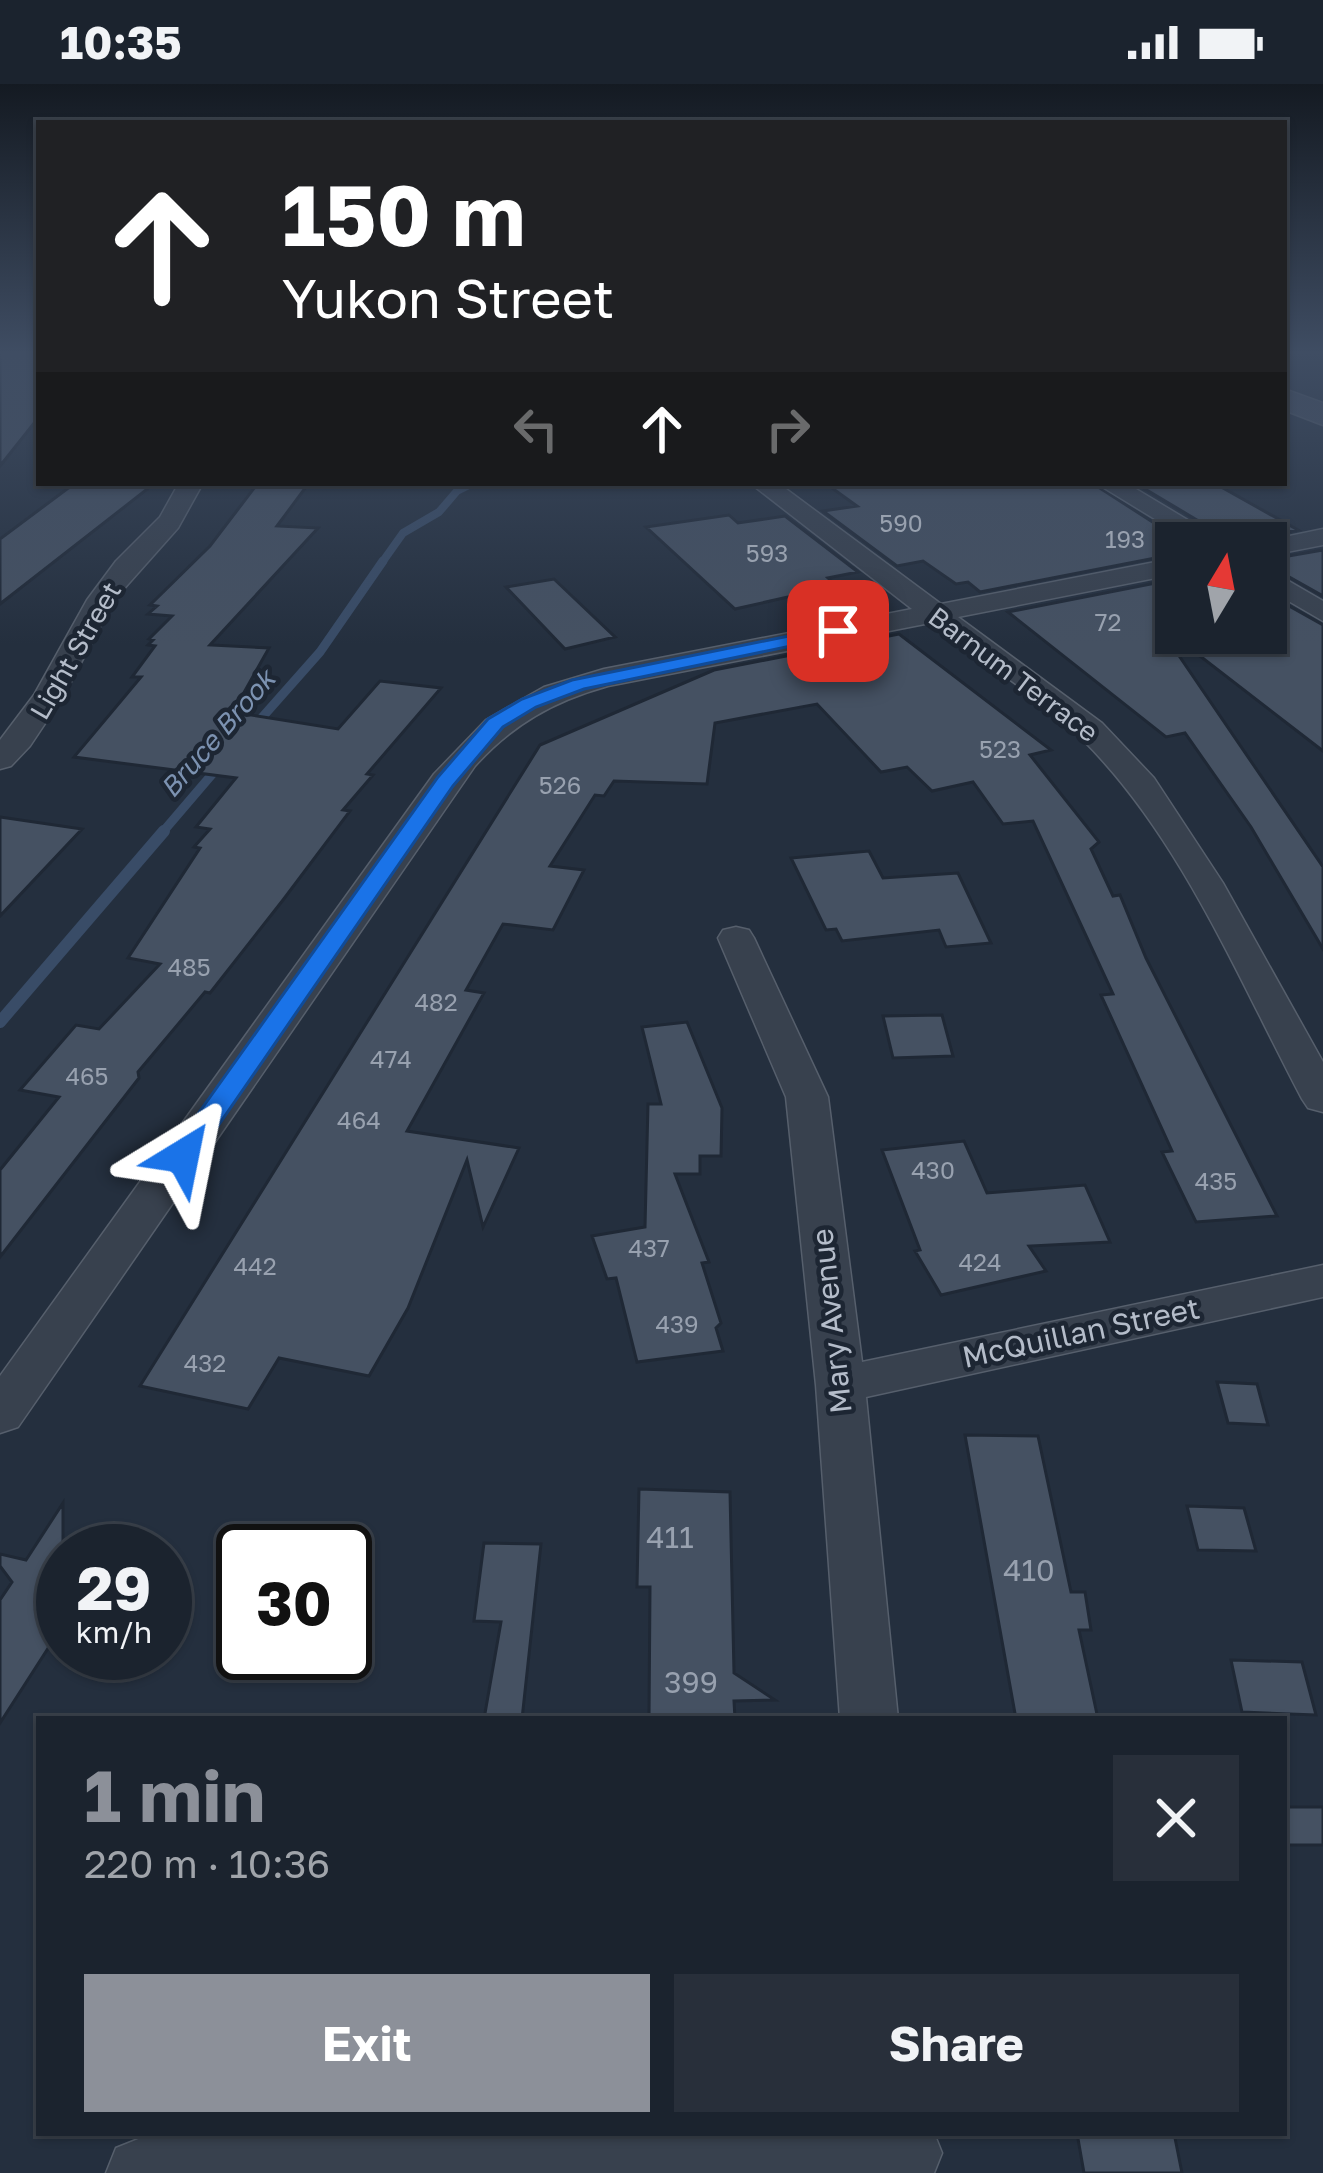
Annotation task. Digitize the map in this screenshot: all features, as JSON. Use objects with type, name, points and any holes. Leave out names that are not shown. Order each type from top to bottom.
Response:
[{"type":"street","name":"Light Street","points":[[0,759],[29,733],[99,604],[118,575],[165,528],[189,486]]},
{"type":"street","name":"Barnum Terrace","points":[[766,486],[1090,730],[1142,785],[1205,883],[1323,1099]]},
{"type":"street","points":[[1113,486],[1177,522]]},
{"type":"street","points":[[1287,544],[1323,537]]},
{"type":"street","points":[[0,1414],[465,756],[496,723],[550,694],[604,678],[1155,570]]},
{"type":"street","points":[[1287,589],[1323,613]]},
{"type":"street","name":"Mary Avenue","points":[[736,938],[807,1097],[840,1384],[869,1716]]},
{"type":"street","name":"McQuillan Street","points":[[840,1384],[1323,1281]]},
{"type":"street","points":[[141,2173],[907,2153]]},
{"type":"building","points":[[0,448],[14,448],[0,466]]},
{"type":"building","points":[[71,486],[151,486],[0,604],[0,539]]},
{"type":"building","points":[[256,486],[307,486],[277,526],[318,528],[210,645],[269,648],[233,712],[338,729],[380,681],[441,688],[367,774],[373,775],[343,810],[350,811],[283,900],[210,993],[205,992],[138,1072],[139,1078],[0,1257],[0,1170],[59,1097],[20,1090],[76,1025],[99,1029],[160,964],[128,958],[200,848],[194,847],[210,829],[196,827],[236,778],[74,757],[141,677],[132,677],[155,646],[148,645],[153,640],[149,639],[172,616],[148,614],[157,606],[150,605],[210,546]]},
{"type":"building","points":[[829,486],[1097,486],[1155,524],[1155,558],[980,592],[968,582],[956,584],[923,561],[897,566],[823,511],[857,506]]},
{"type":"building","points":[[1140,486],[1219,486],[1284,522],[1200,522]]},
{"type":"building","points":[[729,515],[738,523],[785,516],[858,572],[828,578],[837,586],[735,609],[646,527]]},
{"type":"building","points":[[1323,550],[1323,596],[1287,576],[1287,556]]},
{"type":"building","points":[[554,579],[615,637],[565,649],[506,587]]},
{"type":"building","points":[[1155,583],[1155,654],[1178,654],[1323,867],[1323,949],[1251,827],[1185,733],[1166,737],[1008,612]]},
{"type":"building","points":[[1287,605],[1323,625],[1323,751],[1197,654],[1287,654]]},
{"type":"building","points":[[899,634],[1051,750],[1030,755],[1099,842],[1091,849],[1113,896],[1120,895],[1146,958],[1277,1216],[1196,1222],[1162,1152],[1172,1151],[1101,995],[1113,994],[1033,821],[1003,824],[973,782],[932,791],[907,767],[881,772],[817,704],[715,723],[707,784],[614,781],[604,796],[595,795],[550,866],[584,870],[553,930],[503,924],[466,990],[484,993],[407,1131],[519,1148],[483,1227],[467,1160],[408,1308],[369,1376],[279,1358],[248,1409],[140,1386],[540,745],[714,670]]},
{"type":"building","points":[[0,817],[82,829],[0,916]]},
{"type":"building","points":[[869,851],[883,878],[958,873],[991,943],[946,947],[939,930],[842,941],[836,929],[826,930],[791,858]]},
{"type":"building","points":[[942,1015],[953,1056],[893,1058],[883,1016]]},
{"type":"building","points":[[687,1022],[722,1108],[721,1156],[700,1156],[700,1174],[675,1174],[709,1262],[702,1263],[721,1323],[716,1328],[723,1351],[637,1362],[616,1278],[607,1279],[592,1236],[645,1227],[648,1104],[661,1104],[642,1027]]},
{"type":"building","points":[[964,1141],[987,1193],[1085,1185],[1110,1242],[1029,1246],[1046,1271],[941,1295],[915,1251],[920,1250],[882,1150]]},
{"type":"building","points":[[1217,1382],[1257,1384],[1268,1425],[1228,1423]]},
{"type":"building","points":[[965,1435],[1038,1436],[1071,1592],[1085,1592],[1091,1630],[1079,1630],[1097,1716],[1015,1716]]},
{"type":"building","points":[[639,1489],[730,1492],[734,1673],[775,1700],[734,1701],[735,1716],[649,1716],[650,1587],[637,1587]]},
{"type":"building","points":[[63,1503],[63,1524],[49,1524]]},
{"type":"building","points":[[1187,1506],[1244,1508],[1256,1551],[1198,1550]]},
{"type":"building","points":[[484,1543],[541,1544],[522,1716],[485,1716],[501,1622],[474,1621]]},
{"type":"building","points":[[36,1545],[36,1667],[0,1723],[0,1600],[12,1582],[0,1566],[0,1554],[26,1560]]},
{"type":"building","points":[[1231,1660],[1302,1662],[1316,1715],[1242,1712]]},
{"type":"building","points":[[1287,1807],[1323,1807],[1323,1845],[1287,1845]]},
{"type":"building","points":[[1078,2136],[1175,2136],[1182,2173],[1084,2173]]},
{"type":"waterway","name":"Bruce Brook","points":[[381,564],[403,533],[439,512],[467,486]]},
{"type":"waterway","name":"Bruce Brook","points":[[251,730],[320,652],[383,561]]},
{"type":"waterway","name":"Bruce Brook","points":[[161,834],[220,765]]},
{"type":"waterway","name":"Bruce Brook","points":[[0,1022],[164,831]]},
{"type":"route","points":[[183,1156],[446,781],[496,723],[529,703],[579,684],[838,631]]}]
